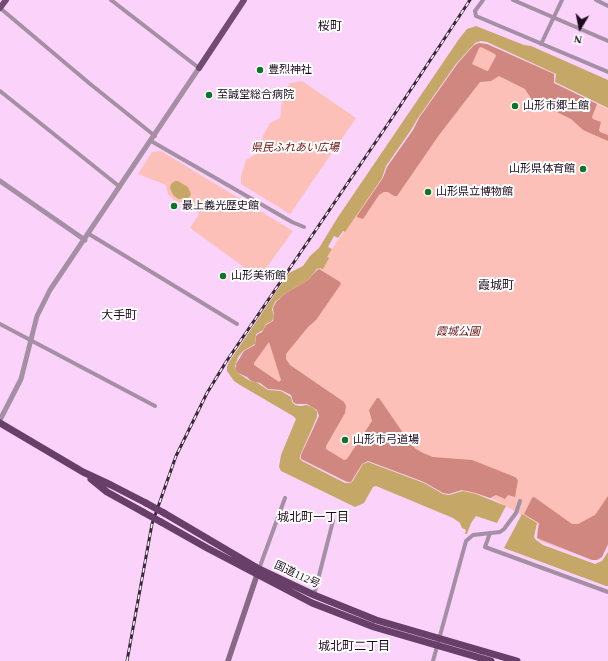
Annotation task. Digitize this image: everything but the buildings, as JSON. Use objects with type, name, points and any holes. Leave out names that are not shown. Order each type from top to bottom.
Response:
[{"type":"highway","name":"国道112号","points":[[0,422],[83,472],[164,513],[258,572],[312,603],[374,627],[517,661]]},
{"type":"highway","name":"国道112号","points":[[83,472],[107,492],[161,522],[258,572],[376,620],[491,661]]},
{"type":"main road","points":[[0,8],[6,0]]},
{"type":"main road","points":[[199,68],[244,0]]},
{"type":"main road","points":[[228,661],[258,572]]},
{"type":"street","points":[[0,422],[21,379],[37,316],[50,290],[155,136],[199,68],[111,0]]},
{"type":"street","points":[[483,0],[475,10],[476,16],[608,72]]},
{"type":"street","points":[[513,0],[608,42]]},
{"type":"street","points":[[541,44],[562,0]]},
{"type":"street","points":[[596,0],[608,6]]},
{"type":"street","points":[[0,8],[155,136]]},
{"type":"street","points":[[0,91],[120,187]]},
{"type":"street","points":[[151,141],[292,222],[304,227]]},
{"type":"street","points":[[0,181],[85,240]]},
{"type":"street","points":[[89,234],[236,324]]},
{"type":"street","points":[[0,324],[155,406]]},
{"type":"street","points":[[258,572],[285,498]]},
{"type":"street","points":[[433,661],[466,541],[473,535],[500,532],[516,513],[520,501]]},
{"type":"street","points":[[314,595],[333,521]]},
{"type":"street","points":[[490,533],[485,547],[608,592]]},
{"type":"green space","name":"霞城公園","points":[[486,44],[555,74],[553,83],[608,109],[608,545],[601,557],[593,560],[540,541],[537,534],[538,524],[491,498],[427,481],[366,460],[350,481],[302,459],[320,414],[319,410],[287,392],[245,361],[310,280],[470,50]]},
{"type":"green space","name":"県民ふれあい広場","points":[[302,81],[356,118],[290,214],[241,184],[241,176],[246,160],[261,151],[263,136],[270,123],[280,118],[283,94],[290,83]]},
{"type":"green space","points":[[161,151],[293,231],[259,278],[190,228],[199,214],[190,203],[179,202],[173,199],[168,194],[166,185],[138,174],[152,152]]},
{"type":"shaded area","points":[[476,26],[524,45],[531,46],[608,80],[608,108],[555,82],[556,74],[487,42],[481,41],[475,43],[456,64],[418,118],[386,166],[382,178],[345,232],[343,231],[338,238],[334,236],[328,247],[332,249],[327,257],[329,258],[323,269],[317,269],[308,280],[286,293],[275,302],[272,309],[274,316],[272,321],[266,324],[263,330],[256,334],[255,344],[243,351],[238,357],[235,366],[238,373],[250,381],[256,382],[268,390],[281,391],[291,397],[292,402],[295,405],[307,405],[317,411],[317,417],[300,456],[302,461],[345,483],[352,482],[363,464],[368,462],[424,483],[443,494],[449,495],[463,491],[476,494],[506,506],[497,523],[476,516],[471,523],[467,534],[465,534],[466,530],[462,528],[460,523],[453,518],[376,486],[373,487],[364,503],[355,507],[281,471],[279,467],[281,455],[296,419],[234,381],[227,371],[227,367],[289,273],[303,266],[310,256],[319,248],[338,217],[459,39],[467,29]]},
{"type":"shaded area","points":[[479,43],[487,44],[554,74],[554,83],[597,104],[592,117],[593,119],[601,122],[599,130],[600,132],[608,135],[608,141],[583,130],[571,119],[532,100],[525,89],[499,76],[491,81],[480,82],[439,135],[397,196],[384,192],[379,195],[363,219],[357,217],[383,178],[387,167],[413,130],[419,118],[458,63],[474,45]],"holes":[[[481,47],[495,54],[496,56],[488,71],[472,64],[479,48]]]},
{"type":"shaded area","points":[[178,181],[188,187],[191,194],[189,198],[178,199],[173,195],[170,188],[171,184]]},
{"type":"shaded area","points":[[319,269],[341,284],[316,320],[308,327],[286,354],[286,359],[290,365],[344,402],[346,406],[345,413],[326,446],[326,449],[344,460],[347,459],[372,421],[369,410],[377,398],[379,398],[410,443],[416,449],[433,457],[472,460],[515,477],[518,480],[515,497],[508,495],[505,499],[496,495],[490,498],[462,490],[449,494],[443,493],[424,482],[368,461],[362,464],[351,482],[347,482],[301,459],[301,455],[319,416],[317,410],[307,404],[296,404],[293,402],[291,395],[281,390],[268,389],[260,383],[251,381],[247,377],[238,373],[236,370],[236,364],[244,351],[255,345],[256,336],[262,332],[266,325],[273,321],[273,308],[276,302],[286,293],[308,280]],"holes":[[[269,342],[281,380],[279,382],[254,365]]]},
{"type":"shaded area","points":[[608,496],[608,544],[602,557],[597,560],[592,560],[537,538],[539,523],[524,514],[532,498],[534,497],[572,524],[578,524],[595,515]]},
{"type":"shaded area","points":[[522,514],[537,523],[534,537],[543,545],[595,564],[602,561],[608,552],[608,586],[504,548]]},
{"type":"railway","points":[[127,661],[152,524],[176,456],[207,393],[226,362],[392,118],[470,0]]},
{"type":"place","name":"豊烈神社","points":[[260,70]]},
{"type":"place","name":"至誠堂総合病院","points":[[209,95]]},
{"type":"place","name":"山形市郷土館","points":[[515,106]]},
{"type":"place","name":"山形県体育館","points":[[583,169]]},
{"type":"place","name":"山形県立博物館","points":[[428,192]]},
{"type":"place","name":"最上義光歴史館","points":[[174,206]]},
{"type":"place","name":"山形美術館","points":[[223,276]]},
{"type":"place","name":"山形市弓道場","points":[[345,440]]},
{"type":"district","name":"桜町","points":[[330,27]]},
{"type":"district","name":"霞城町","points":[[496,286]]},
{"type":"district","name":"大手町","points":[[119,316]]},
{"type":"district","name":"城北町一丁目","points":[[313,518]]},
{"type":"district","name":"城北町二丁目","points":[[354,647]]}]
